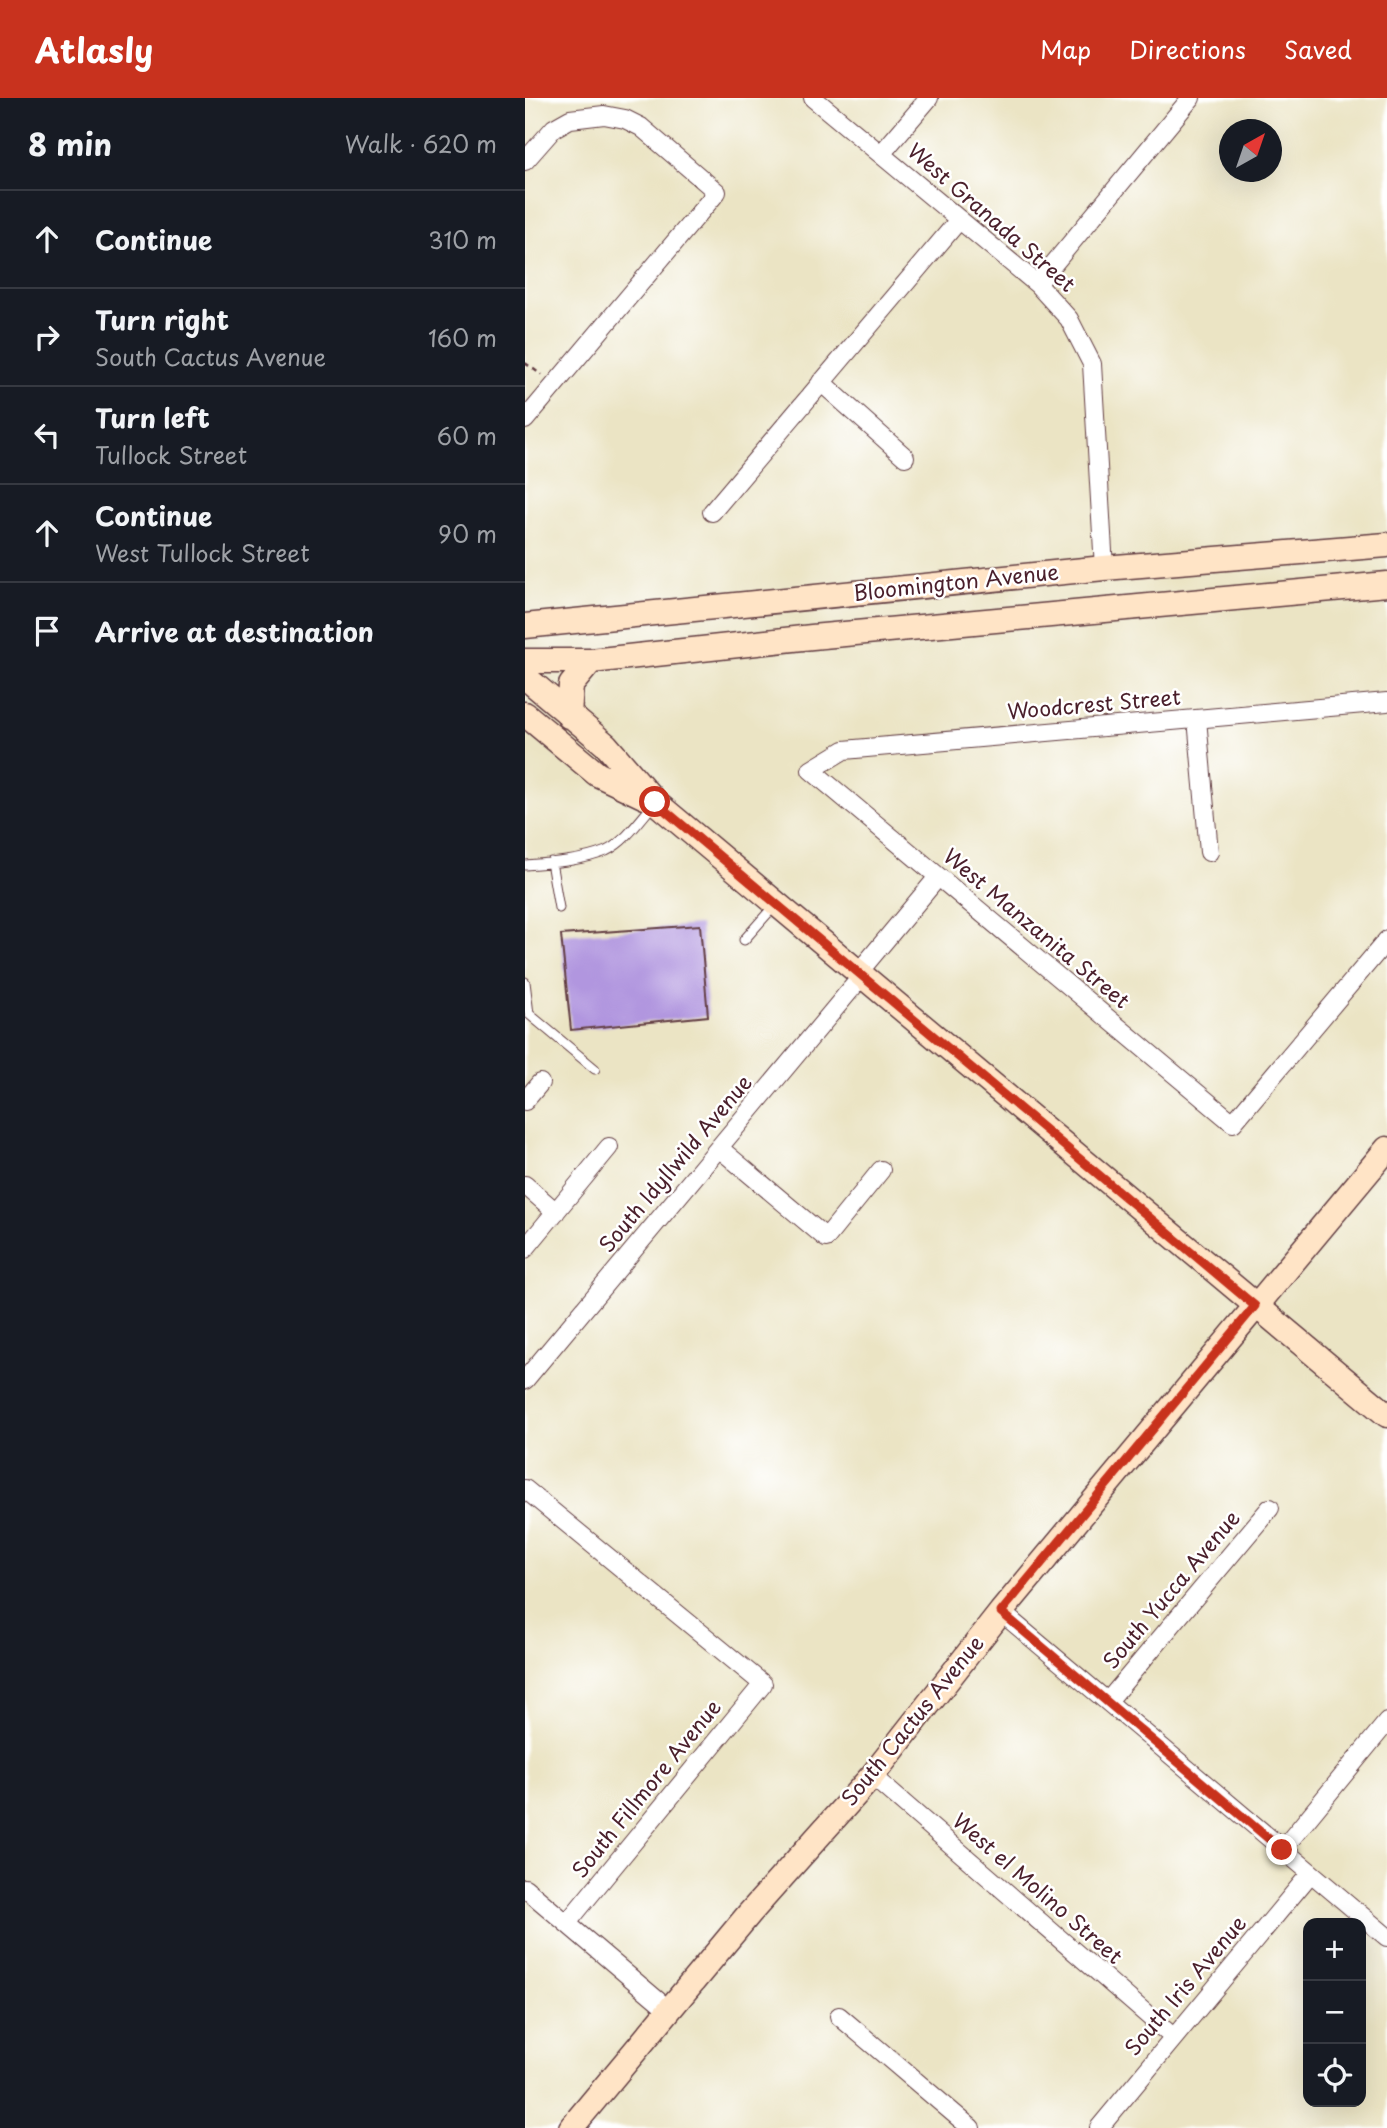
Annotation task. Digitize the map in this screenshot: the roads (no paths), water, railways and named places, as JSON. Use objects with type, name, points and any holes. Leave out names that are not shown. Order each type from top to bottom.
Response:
[{"type":"main road","name":"Bloomington Avenue","points":[[525,626],[1104,568],[1387,545]]},
{"type":"main road","name":"Bloomington Avenue","points":[[525,661],[591,661],[812,636],[1387,584]]},
{"type":"main road","points":[[569,716],[571,685],[591,661]]},
{"type":"main road","points":[[525,677],[606,745],[655,802],[1387,1415]]},
{"type":"main road","points":[[525,714],[597,774],[655,802]]},
{"type":"main road","name":"South Cactus Avenue","points":[[571,2128],[749,1914],[871,1776],[1001,1612],[1387,1149]]},
{"type":"street","name":"West Granada Street","points":[[813,98],[1037,284],[1069,319],[1091,365],[1104,568]]},
{"type":"street","points":[[882,153],[929,98]]},
{"type":"street","points":[[1037,284],[1191,98]]},
{"type":"street","points":[[525,161],[554,128],[570,119],[604,115],[625,119],[641,127],[717,191],[525,420]]},
{"type":"street","points":[[712,512],[959,220]]},
{"type":"street","points":[[821,382],[905,457]]},
{"type":"street","name":"Woodcrest Street","points":[[811,770],[844,750],[1387,702]]},
{"type":"street","points":[[1197,719],[1209,852]]},
{"type":"street","name":"West Manzanita Street","points":[[811,770],[1233,1123],[1387,940]]},
{"type":"street","name":"South Idyllwild Avenue","points":[[525,1381],[719,1148],[938,877]]},
{"type":"street","points":[[525,1101],[540,1083]]},
{"type":"street","points":[[525,1249],[609,1147]]},
{"type":"street","points":[[719,1148],[826,1238],[881,1170]]},
{"type":"street","points":[[525,1185],[556,1212]]},
{"type":"street","name":"South Fillmore Avenue","points":[[525,1489],[763,1684],[567,1923]]},
{"type":"street","name":"South Yucca Avenue","points":[[1108,1701],[1271,1508]]},
{"type":"street","points":[[1001,1612],[1387,1937]]},
{"type":"street","points":[[1282,1850],[1387,1723]]},
{"type":"street","name":"West el Molino Street","points":[[871,1776],[1173,2037]]},
{"type":"street","name":"South Iris Avenue","points":[[1099,2128],[1310,1874]]},
{"type":"street","points":[[525,1888],[670,2011]]},
{"type":"street","points":[[839,2016],[971,2128]]},
{"type":"lane","points":[[525,865],[580,858],[608,850],[631,831],[655,802]]},
{"type":"lane","points":[[551,862],[559,908]]},
{"type":"lane","points":[[744,940],[776,904]]},
{"type":"lane","points":[[525,982],[529,1014],[596,1069]]}]
